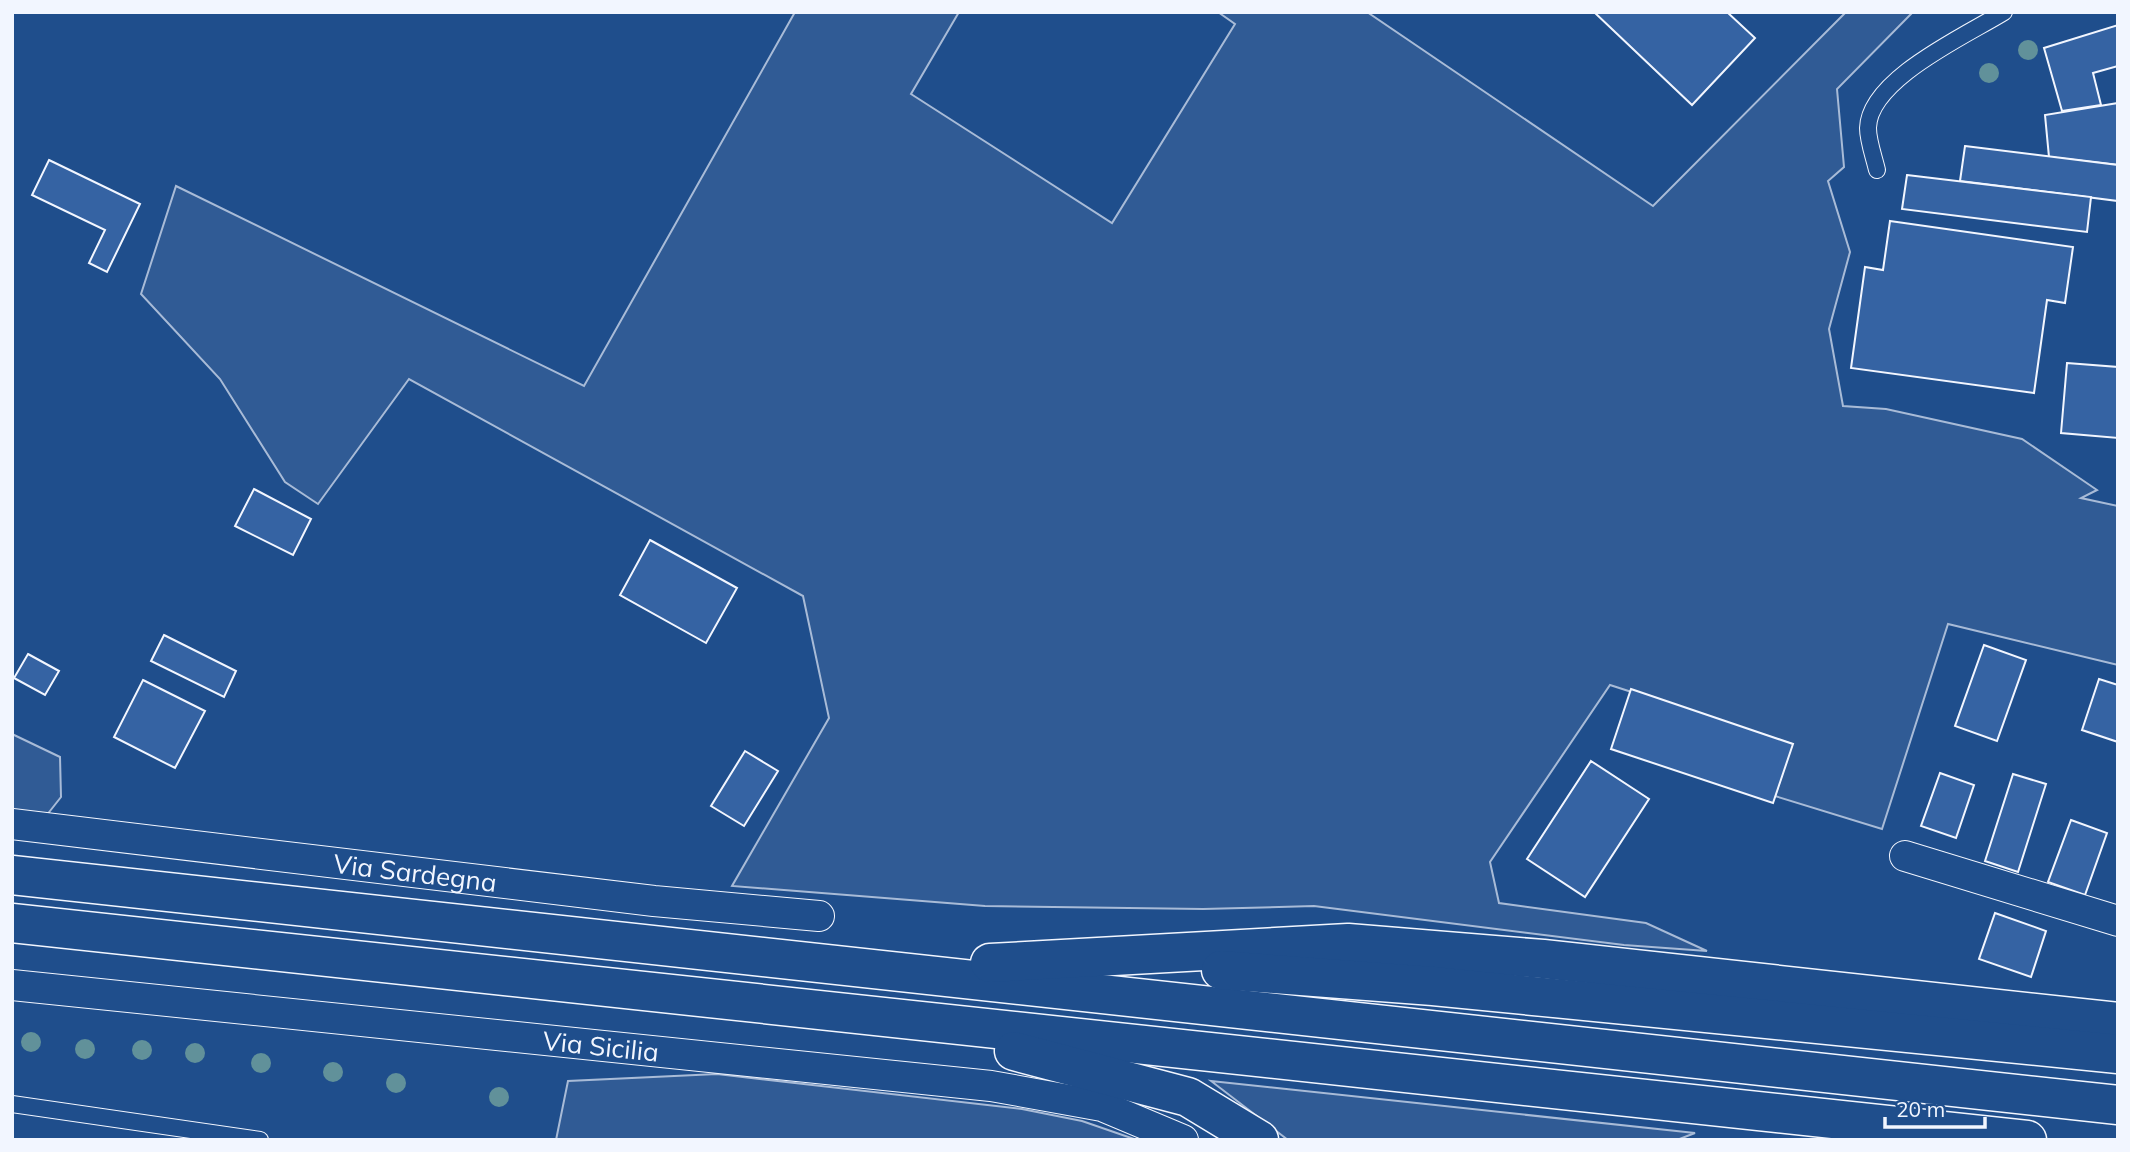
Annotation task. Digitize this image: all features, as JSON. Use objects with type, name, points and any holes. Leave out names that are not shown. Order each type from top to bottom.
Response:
[{"type":"highway","points":[[12,875],[2118,1105]]},
{"type":"highway","points":[[12,923],[2027,1140]]},
{"type":"highway","points":[[883,969],[1349,943],[1543,958],[2118,1022]]},
{"type":"highway","points":[[1058,958],[1433,986],[2118,1054]]},
{"type":"highway","points":[[876,1017],[1188,1097],[1259,1140]]},
{"type":"highway","points":[[1769,1140],[1844,1120]]},
{"type":"street","name":"Via Sardegna","points":[[12,824],[654,901],[819,916]]},
{"type":"street","points":[[1905,856],[2118,921]]},
{"type":"street","name":"Via Sicilia","points":[[12,985],[991,1086],[1102,1106],[1183,1140]]},
{"type":"lane","points":[[1877,170],[1868,126],[1881,94],[1913,66],[2004,12]]},
{"type":"lane","points":[[12,1104],[260,1140]]},
{"type":"shaded area","points":[[795,12],[959,12],[911,94],[1112,223],[1235,24],[1218,12],[1367,12],[1653,206],[1846,12],[1913,12],[1837,89],[1844,167],[1828,181],[1850,252],[1829,329],[1843,406],[1886,409],[2022,439],[2097,490],[2081,498],[2118,506],[2118,665],[1948,624],[1882,829],[1775,796],[1792,744],[1610,685],[1490,862],[1499,903],[1646,923],[1707,951],[1624,945],[1314,906],[1203,909],[985,906],[732,886],[829,718],[803,596],[409,379],[318,504],[285,482],[220,379],[141,294],[176,186],[584,386]]},
{"type":"shaded area","points":[[12,734],[60,757],[61,797],[35,830],[12,827]]},
{"type":"shaded area","points":[[717,1074],[1022,1109],[1082,1121],[1137,1140],[556,1140],[568,1081]]},
{"type":"shaded area","points":[[1211,1081],[1695,1133],[1677,1140],[1288,1140]]},
{"type":"building","points":[[1594,12],[1727,12],[1755,38],[1692,105]]},
{"type":"building","points":[[2118,25],[2118,66],[2093,73],[2101,105],[2062,111],[2044,48]]},
{"type":"building","points":[[2118,103],[2118,165],[2049,157],[2045,115]]},
{"type":"building","points":[[1965,146],[2118,165],[2118,201],[1960,181]]},
{"type":"building","points":[[49,160],[140,204],[107,272],[89,263],[105,230],[32,195]]},
{"type":"building","points":[[1907,175],[2091,197],[2087,232],[1902,209]]},
{"type":"building","points":[[1890,221],[2073,247],[2065,303],[2047,300],[2034,393],[1851,368],[1865,267],[1883,270]]},
{"type":"building","points":[[2067,363],[2118,367],[2118,438],[2061,433]]},
{"type":"building","points":[[254,489],[311,519],[293,555],[235,526]]},
{"type":"building","points":[[650,540],[737,588],[706,643],[620,595]]},
{"type":"building","points":[[164,635],[236,671],[224,697],[151,661]]},
{"type":"building","points":[[1984,645],[2026,660],[1997,741],[1955,726]]},
{"type":"building","points":[[28,654],[59,671],[45,695],[14,678]]},
{"type":"building","points":[[2099,679],[2118,685],[2118,742],[2082,730]]},
{"type":"building","points":[[143,680],[205,711],[175,768],[114,737]]},
{"type":"building","points":[[1631,689],[1793,744],[1773,803],[1611,749]]},
{"type":"building","points":[[745,751],[778,771],[744,826],[711,806]]},
{"type":"building","points":[[1591,761],[1649,799],[1585,897],[1527,859]]},
{"type":"building","points":[[1940,773],[1974,785],[1956,838],[1921,826]]},
{"type":"building","points":[[2013,774],[2046,784],[2018,872],[1985,861]]},
{"type":"building","points":[[2071,820],[2107,833],[2085,895],[2048,882]]},
{"type":"building","points":[[1995,913],[2046,931],[2031,977],[1979,959]]}]
